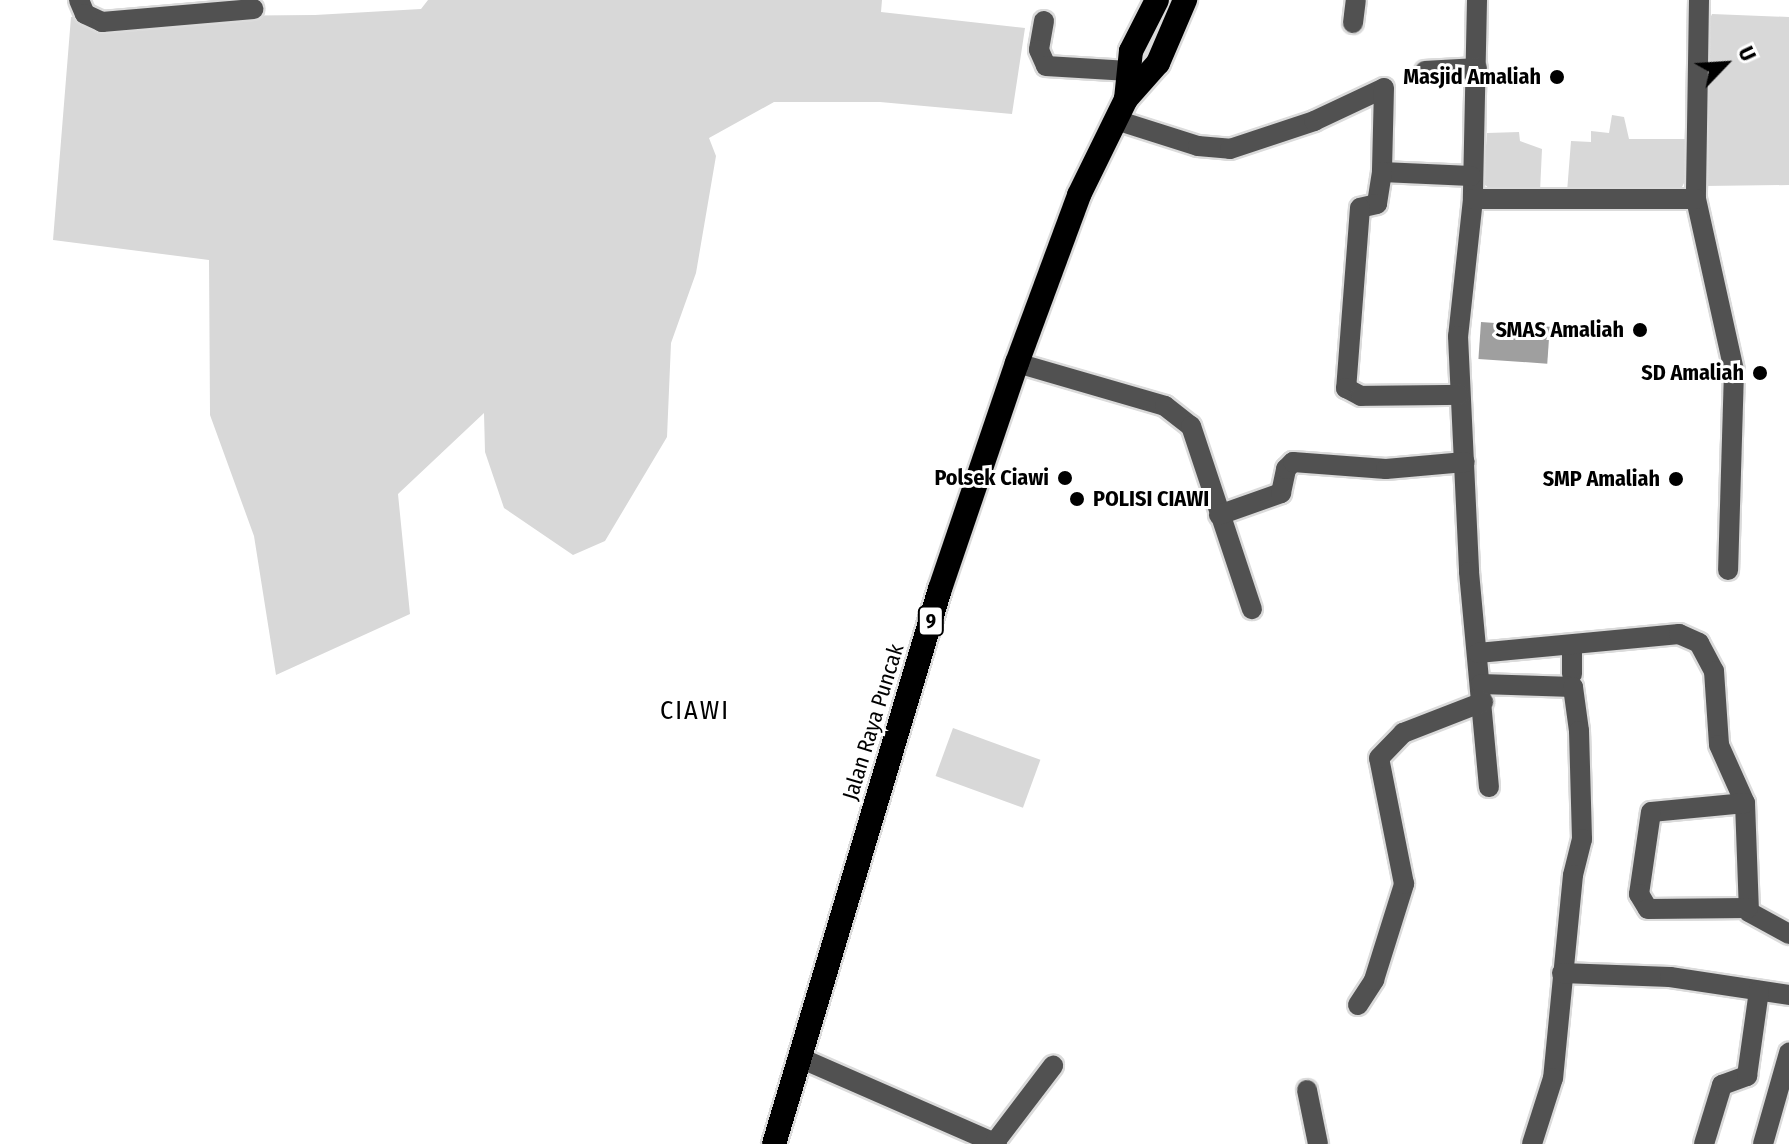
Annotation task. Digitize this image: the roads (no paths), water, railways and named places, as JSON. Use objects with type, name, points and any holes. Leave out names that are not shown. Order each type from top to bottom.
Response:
[{"type":"highway","name":"9","points":[[1121,109],[1131,51],[1157,0]]},
{"type":"highway","name":"9","points":[[1121,109],[1158,63],[1185,0]]},
{"type":"highway","name":"Jalan Raya Puncak","points":[[774,1144],[940,589],[1017,363],[1079,195],[1121,109]]},
{"type":"street","points":[[1353,23],[1356,0]]},
{"type":"street","points":[[1477,0],[1471,176],[1473,199],[1458,336],[1459,395],[1489,787]]},
{"type":"street","points":[[1699,0],[1696,199],[1734,371],[1728,570]]},
{"type":"street","points":[[78,1],[89,18],[102,22],[208,7],[253,9]]},
{"type":"street","points":[[1044,21],[1039,50],[1046,66],[1129,71]]},
{"type":"street","points":[[1425,71],[1477,68]]},
{"type":"street","points":[[1121,109],[1198,146],[1230,149],[1314,121],[1384,88],[1382,172],[1377,204],[1360,208],[1346,388],[1361,396],[1459,395]]},
{"type":"street","points":[[1382,172],[1471,176]]},
{"type":"street","points":[[1473,199],[1696,199]]},
{"type":"street","points":[[1017,363],[1175,412],[1197,437],[1219,515],[1252,609]]},
{"type":"street","points":[[1219,515],[1281,493],[1286,469],[1293,462],[1386,469],[1465,462]]},
{"type":"street","points":[[1478,653],[1679,634],[1699,643],[1714,671],[1719,745],[1745,803],[1748,908],[1751,916],[1789,934]]},
{"type":"street","points":[[1572,645],[1572,674]]},
{"type":"street","points":[[1358,1005],[1374,980],[1404,884],[1379,758],[1403,733],[1482,693],[1573,687],[1584,816],[1562,973],[1553,1078],[1532,1144]]},
{"type":"street","points":[[1745,803],[1651,812],[1639,894],[1648,909],[1748,908]]},
{"type":"street","points":[[1562,973],[1670,977],[1789,995]]},
{"type":"street","points":[[1704,1144],[1722,1085],[1747,1076],[1759,991]]},
{"type":"street","points":[[1763,1144],[1785,1086],[1789,1053]]},
{"type":"street","points":[[798,1057],[996,1143],[1053,1066]]},
{"type":"street","points":[[1307,1090],[1318,1144]]},
{"type":"place","name":"Masjid Amaliah","points":[[1557,77]]},
{"type":"place","name":"SMAS Amaliah","points":[[1640,330]]},
{"type":"place","name":"SD Amaliah","points":[[1760,373]]},
{"type":"place","name":"Polsek Ciawi","points":[[1065,478]]},
{"type":"place","name":"SMP Amaliah","points":[[1676,479]]},
{"type":"place","name":"POLISI CIAWI","points":[[1077,499]]},
{"type":"district","name":"CIAWI","points":[[695,711]]}]
